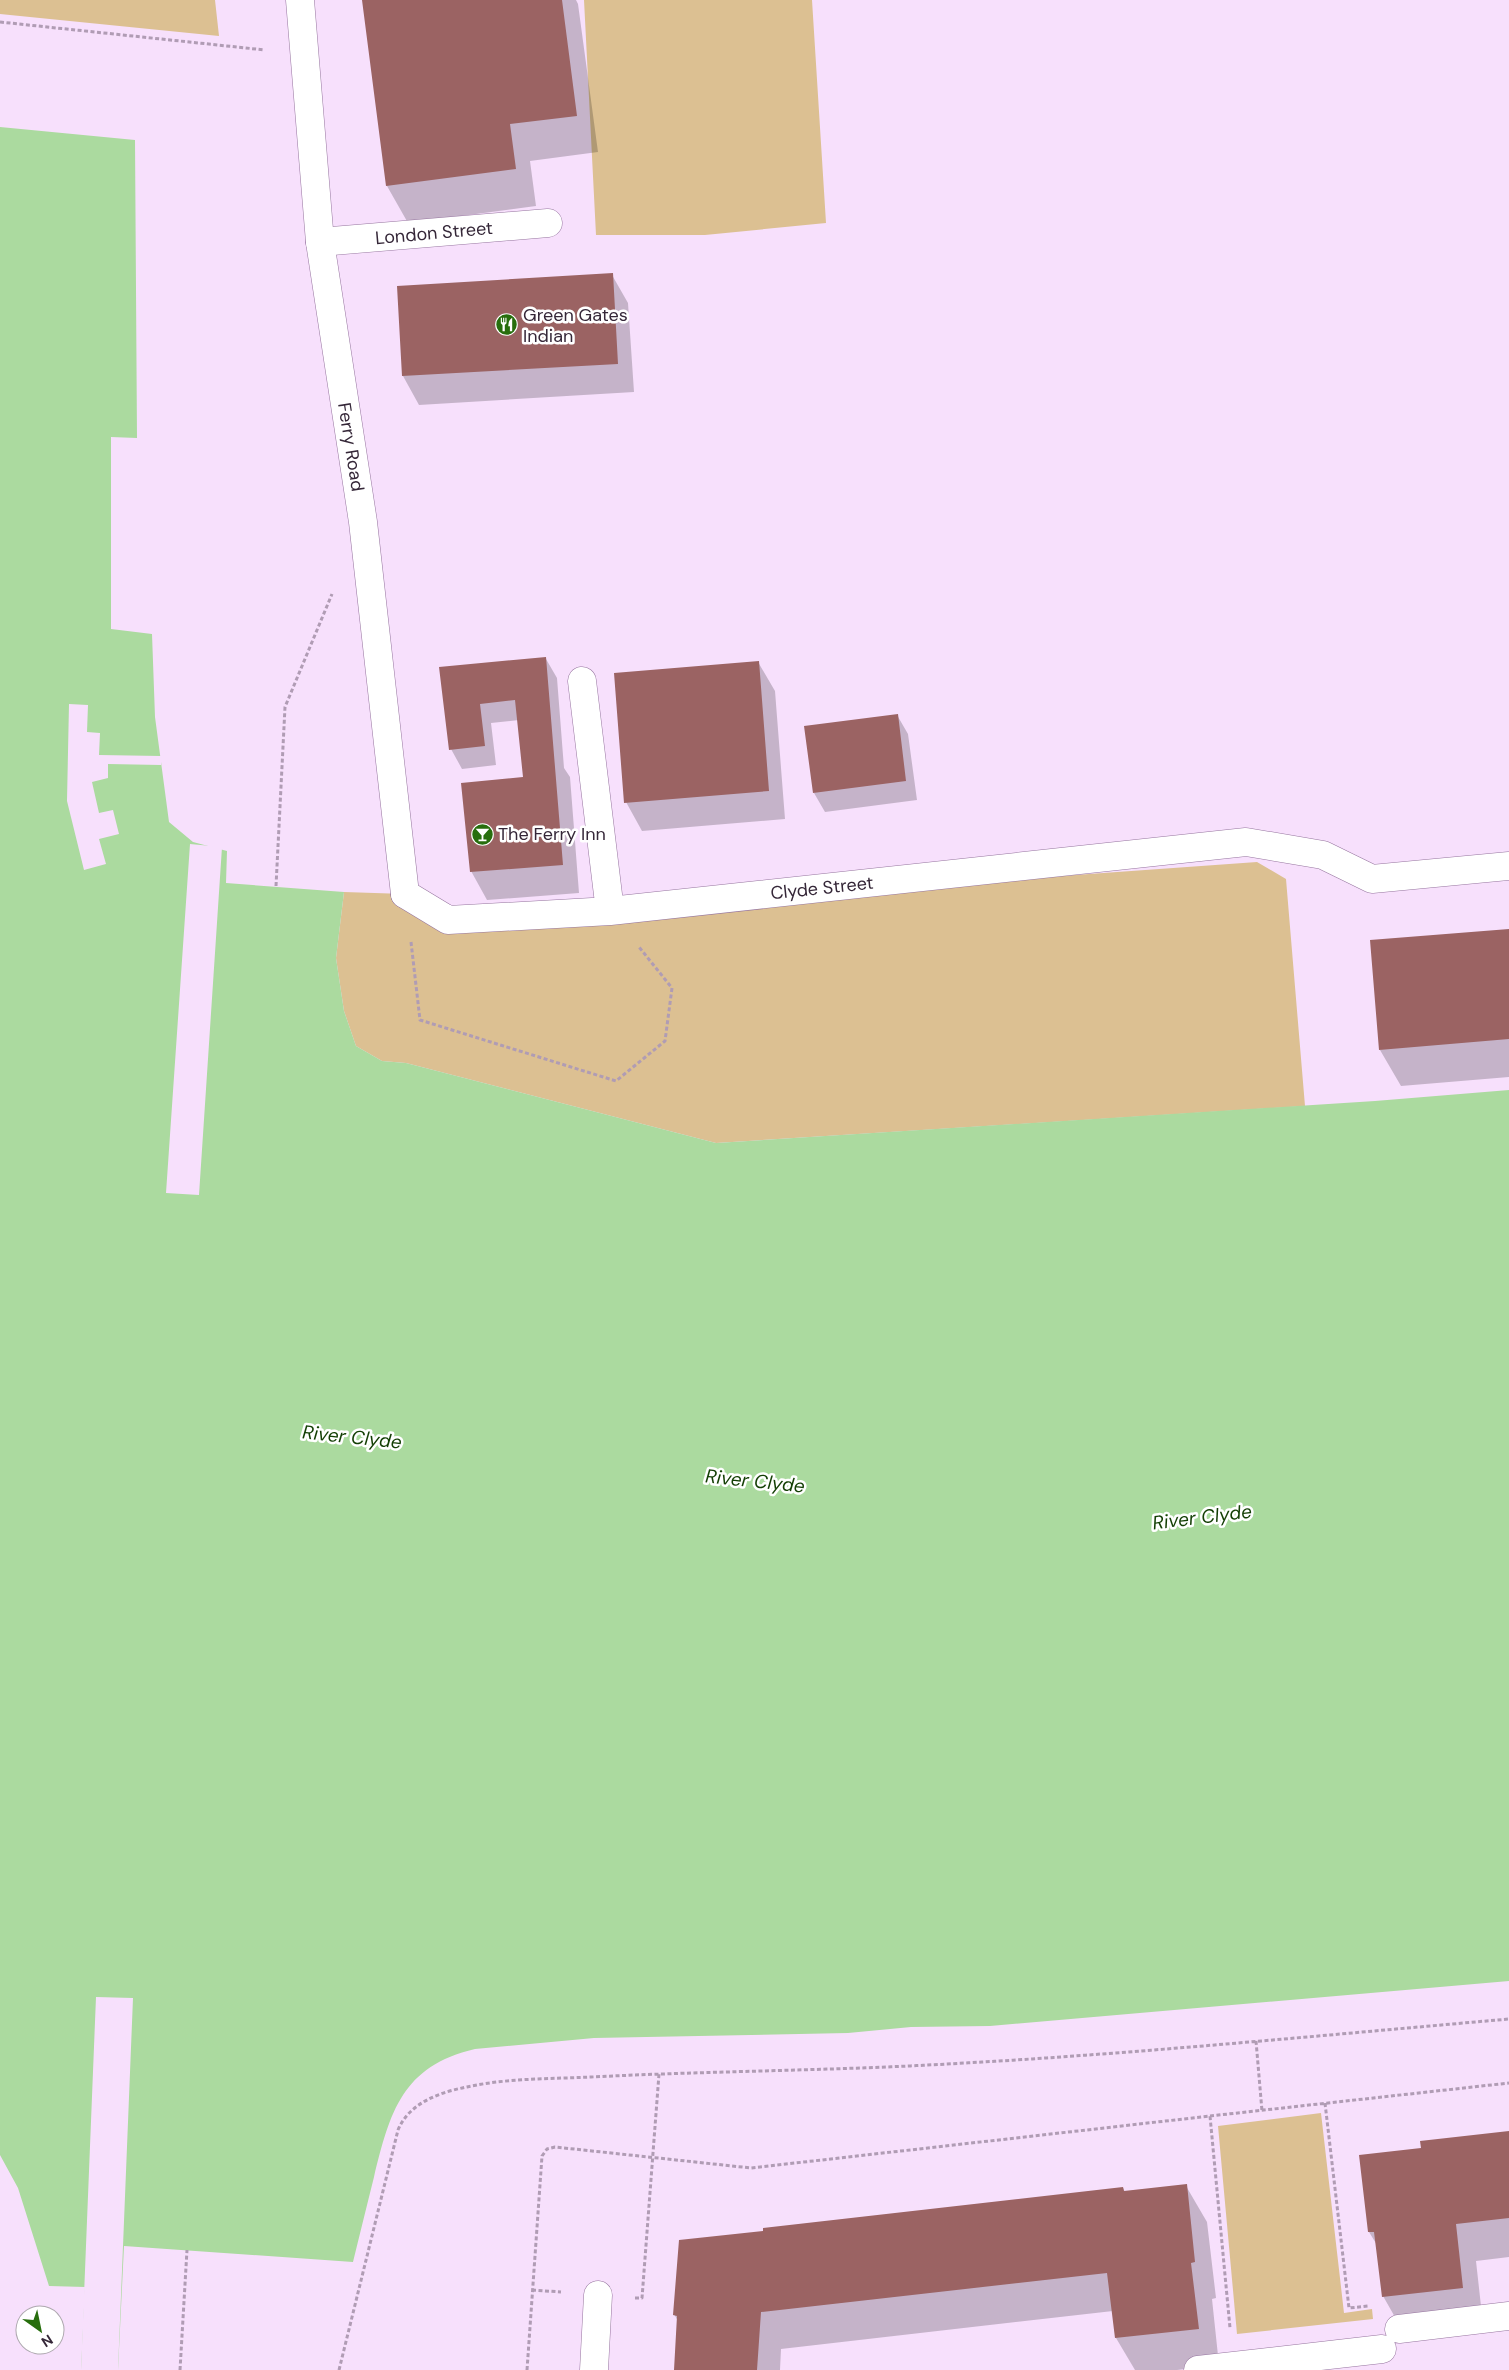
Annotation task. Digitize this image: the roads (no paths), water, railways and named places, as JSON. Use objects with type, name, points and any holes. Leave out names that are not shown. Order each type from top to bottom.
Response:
[{"type":"street","name":"Ferry Road","points":[[300,0],[320,242],[363,522],[405,894]]},
{"type":"street","name":"London Street","points":[[320,242],[548,223]]},
{"type":"street","points":[[582,681],[610,911]]},
{"type":"street","name":"Clyde Street","points":[[405,894],[448,920],[610,911],[1246,842],[1323,854],[1372,879],[1509,866]]},
{"type":"street","points":[[594,2370],[598,2295]]},
{"type":"street","points":[[1198,2370],[1234,2366],[1296,2364],[1390,2339],[1509,2316]]},
{"type":"water","name":"River Clyde","points":[[0,127],[135,140],[137,438],[111,437],[111,629],[152,634],[155,717],[169,822],[193,842],[227,851],[226,883],[344,892],[336,958],[344,1011],[356,1046],[382,1061],[406,1063],[716,1143],[1375,1101],[1509,1090],[1509,1981],[990,2026],[911,2027],[848,2033],[594,2038],[475,2049],[450,2057],[431,2067],[415,2080],[403,2095],[386,2132],[353,2262],[124,2246],[118,2370],[81,2370],[85,2287],[49,2286],[18,2188],[0,2155]]},
{"type":"place","name":"Green Gates Indian","points":[[507,325]]},
{"type":"place","name":"The Ferry Inn","points":[[482,834]]}]
